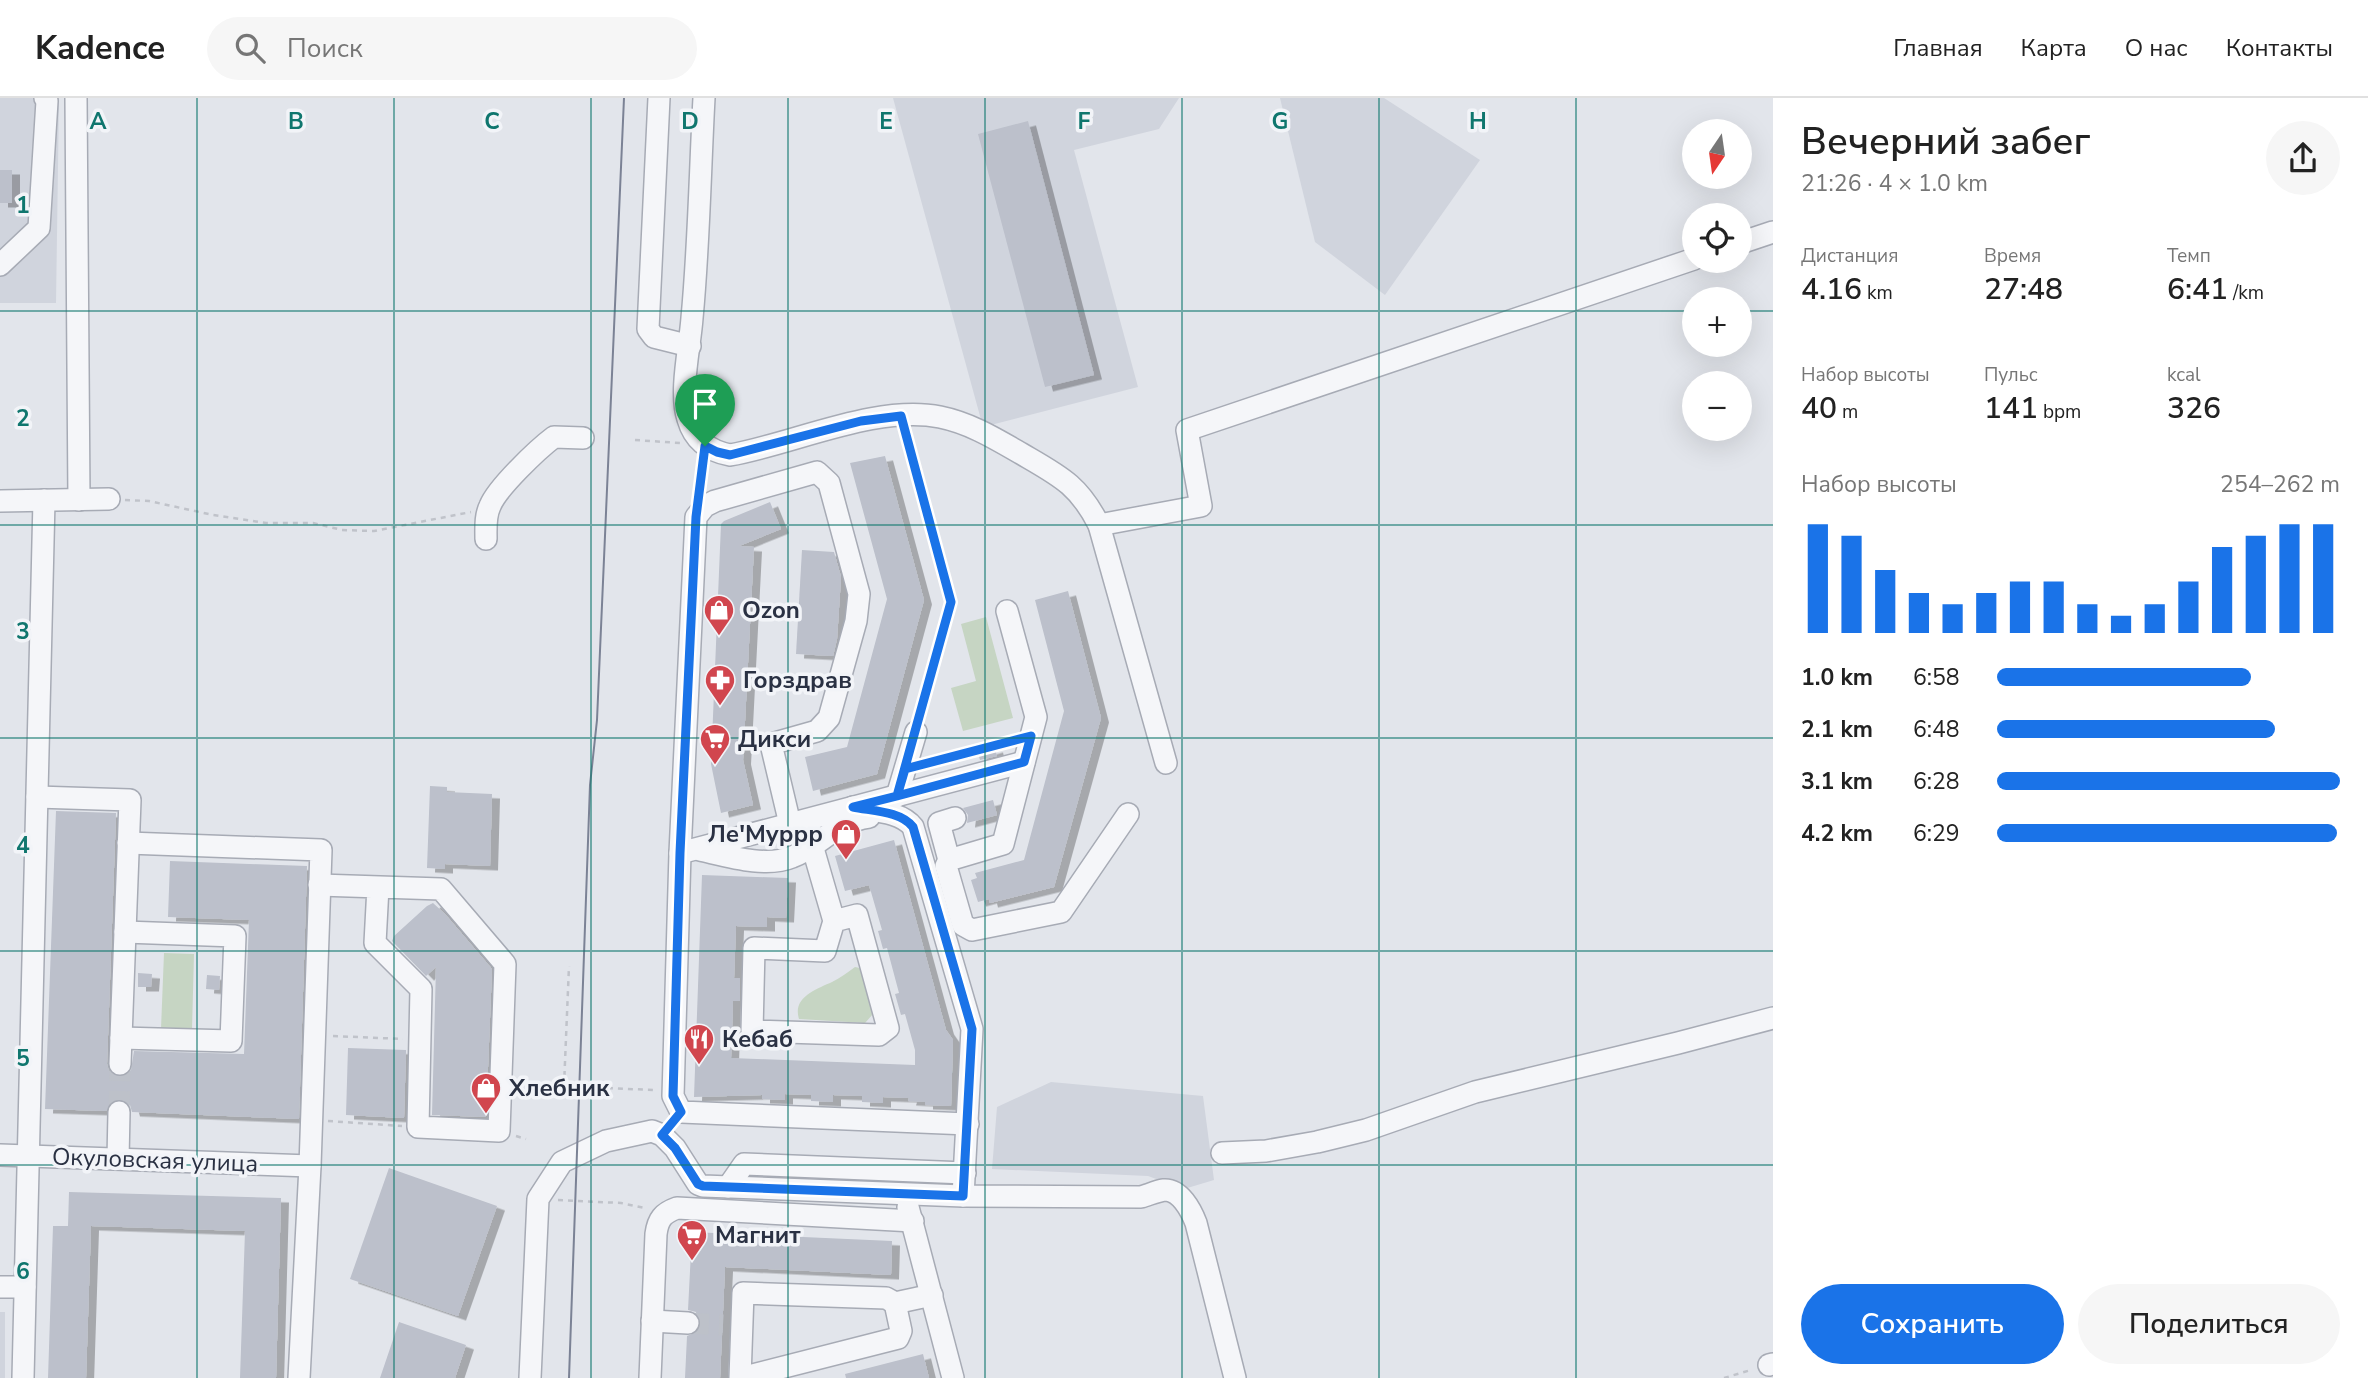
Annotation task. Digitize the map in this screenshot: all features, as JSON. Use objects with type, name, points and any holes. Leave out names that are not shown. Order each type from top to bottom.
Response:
[{"type":"street","points":[[0,265],[39,228],[47,101],[45,98]]},
{"type":"street","points":[[76,98],[79,500]]},
{"type":"street","points":[[659,98],[648,329],[654,337],[690,346]]},
{"type":"street","points":[[704,98],[685,392],[687,418],[705,446],[730,455],[861,421],[901,416],[938,416],[985,433],[1059,475],[1078,490],[1099,525],[1166,763]]},
{"type":"street","points":[[1752,239],[1773,232]]},
{"type":"street","points":[[1099,525],[1201,506],[1187,430],[1682,263]]},
{"type":"street","points":[[790,824],[771,744],[817,731],[829,719],[856,621],[859,594],[829,483],[817,472],[811,435]]},
{"type":"street","points":[[486,539],[486,520],[490,504],[531,455],[554,437],[583,438]]},
{"type":"street","points":[[681,1112],[673,1090],[688,851],[696,517],[705,506],[715,501],[817,472]]},
{"type":"street","points":[[0,501],[109,499]]},
{"type":"street","points":[[23,1378],[44,500]]},
{"type":"street","points":[[949,860],[1003,844],[1037,717],[1007,611]]},
{"type":"street","points":[[893,805],[916,732]]},
{"type":"street","points":[[688,851],[757,861],[778,869],[852,820],[1024,762]]},
{"type":"street","points":[[37,797],[130,800],[120,1064]]},
{"type":"street","points":[[688,851],[853,807],[893,805],[913,827],[972,1029],[963,1196]]},
{"type":"street","points":[[955,818],[939,822],[949,860],[946,866],[963,925],[972,930],[1061,912],[1128,814]]},
{"type":"street","points":[[128,843],[320,850],[310,1166],[299,1378]]},
{"type":"street","points":[[812,845],[834,922],[825,951],[754,948],[751,1031],[879,1035],[888,1028],[857,915],[834,922]]},
{"type":"street","points":[[319,885],[442,889],[505,964],[499,1131],[418,1126],[421,989],[375,943],[378,887]]},
{"type":"street","points":[[121,1038],[231,1041],[235,936],[125,932]]},
{"type":"street","points":[[1222,1153],[1266,1151],[1342,1136],[1475,1092],[1773,1018]]},
{"type":"street","points":[[118,1159],[119,1112]]},
{"type":"street","points":[[681,1112],[968,1124]]},
{"type":"street","points":[[662,1135],[681,1112]]},
{"type":"street","points":[[530,1378],[538,1199],[552,1173],[562,1162],[606,1141],[645,1131],[662,1135],[675,1148],[698,1184],[703,1186],[963,1196],[1141,1197],[1164,1190],[1172,1191],[1191,1211],[1235,1378]]},
{"type":"street","name":"Окуловская улица","points":[[0,1155],[310,1166]]},
{"type":"street","points":[[729,1187],[744,1164],[965,1173]]},
{"type":"street","points":[[903,1192],[913,1220],[953,1378]]},
{"type":"street","points":[[650,1378],[656,1234],[657,1223],[665,1212],[677,1208],[913,1220]]},
{"type":"street","points":[[0,1287],[24,1287]]},
{"type":"street","points":[[895,1303],[901,1331],[898,1338],[740,1378],[732,1325],[743,1293],[886,1298],[895,1303],[932,1295]]},
{"type":"street","points":[[652,1321],[688,1323]]},
{"type":"path","points":[[901,416],[951,602],[916,732]]},
{"type":"path","points":[[635,440],[705,446],[696,517]]},
{"type":"path","points":[[109,499],[149,501],[266,523],[313,523],[342,530],[374,531],[475,511],[490,504]]},
{"type":"path","points":[[905,769],[1031,736]]},
{"type":"path","points":[[564,1086],[569,967]]},
{"type":"path","points":[[314,1035],[421,1040]]},
{"type":"path","points":[[528,1085],[673,1090]]},
{"type":"path","points":[[311,1120],[418,1126]]},
{"type":"path","points":[[558,1200],[621,1203],[665,1212]]},
{"type":"path","points":[[1724,1378],[1771,1364]]},
{"type":"shaded area","points":[[0,98],[59,98],[56,303],[0,303]]},
{"type":"shaded area","points":[[893,98],[1179,98],[1159,129],[1074,150],[1138,387],[983,427]]},
{"type":"shaded area","points":[[1280,98],[1384,98],[1480,160],[1385,295],[1315,242]]},
{"type":"shaded area","points":[[1051,1082],[1203,1096],[1214,1180],[1184,1189],[1148,1176],[992,1169],[997,1107]]},
{"type":"shaded area","points":[[0,1312],[5,1312],[5,1378],[0,1378]]},
{"type":"green space","points":[[986,617],[1013,718],[963,731],[951,688],[976,681],[961,624]]},
{"type":"green space","points":[[164,953],[194,954],[192,1030],[161,1029]]},
{"type":"green space","points":[[855,967],[860,968],[873,1014],[865,1023],[799,1019],[798,1011],[802,999]]},
{"type":"building","points":[[1028,121],[1094,375],[1045,387],[978,134]]},
{"type":"building","points":[[0,170],[12,170],[12,203],[0,203]]},
{"type":"building","points":[[885,456],[924,600],[877,774],[813,791],[805,757],[847,747],[887,599],[850,463]]},
{"type":"building","points":[[770,502],[781,529],[739,546],[754,547],[743,760],[753,805],[721,813],[711,764],[721,524]]},
{"type":"building","points":[[802,550],[834,552],[841,577],[837,639],[833,656],[796,654]]},
{"type":"building","points":[[1068,591],[1101,718],[1054,887],[990,903],[989,899],[978,902],[971,880],[977,878],[975,873],[1024,860],[1064,711],[1035,600]]},
{"type":"building","points":[[995,748],[997,756],[980,760],[978,753]]},
{"type":"building","points":[[430,786],[447,787],[447,792],[492,794],[490,866],[445,864],[445,869],[427,868]]},
{"type":"building","points":[[993,800],[997,815],[967,823],[968,815],[963,808]]},
{"type":"building","points":[[56,811],[116,813],[107,1064],[109,1071],[119,1077],[125,1076],[131,1070],[134,1051],[244,1054],[249,920],[168,917],[170,861],[307,866],[299,1119],[132,1112],[130,1105],[120,1099],[112,1101],[106,1111],[45,1109]]},
{"type":"building","points":[[894,840],[946,1030],[953,1040],[951,1106],[925,1105],[925,1102],[908,1101],[909,1098],[883,1097],[883,1103],[862,1102],[862,1096],[833,1095],[833,1102],[811,1101],[811,1095],[785,1094],[785,1100],[762,1099],[762,1095],[694,1097],[702,875],[788,878],[786,918],[767,917],[767,927],[736,926],[734,978],[740,978],[740,1001],[733,1001],[731,1058],[915,1065],[915,1050],[905,1014],[901,1015],[895,994],[899,993],[887,948],[883,949],[878,931],[882,930],[869,885],[845,891],[835,856]]},
{"type":"building","points":[[433,903],[492,969],[486,1117],[432,1115],[436,967],[426,976],[392,941],[394,936]]},
{"type":"building","points":[[138,973],[152,974],[151,987],[138,987]]},
{"type":"building","points":[[207,975],[220,976],[219,990],[206,989]]},
{"type":"building","points":[[348,1048],[406,1050],[404,1118],[346,1115]]},
{"type":"building","points":[[389,1168],[497,1206],[458,1316],[350,1279]]},
{"type":"building","points":[[69,1192],[281,1198],[276,1378],[240,1378],[245,1231],[91,1226],[86,1378],[48,1378],[53,1226],[68,1226]]},
{"type":"building","points":[[692,1232],[892,1241],[891,1275],[725,1267],[720,1378],[685,1378],[687,1336],[699,1331],[701,1323],[696,1312],[688,1310]]},
{"type":"building","points":[[399,1322],[466,1345],[455,1378],[380,1378]]},
{"type":"building","points":[[923,1354],[929,1378],[846,1378],[845,1374]]},
{"type":"tunnel","points":[[119,1112],[120,1064]]},
{"type":"tunnel","points":[[688,1323],[723,1325]]},
{"type":"tram line","points":[[569,1378],[590,785],[597,720],[624,98]]},
{"type":"place","name":"Ozon","points":[[719,637]]},
{"type":"place","name":"Горздрав","points":[[720,707]]},
{"type":"place","name":"Дикси","points":[[715,766]]},
{"type":"place","name":"Ле'Муррр","points":[[846,861]]},
{"type":"place","name":"Кебаб","points":[[699,1066]]},
{"type":"place","name":"Хлебник","points":[[486,1115]]},
{"type":"place","name":"Магнит","points":[[692,1262]]},
{"type":"route","points":[[705,446],[696,517],[680,853],[673,1096],[681,1112],[662,1135],[675,1148],[698,1184],[703,1186],[963,1196],[972,1029],[913,827],[899,816],[853,807],[897,796],[905,769],[1031,736],[1024,762],[897,796],[951,602],[901,416],[861,421],[730,455],[705,446]]}]
